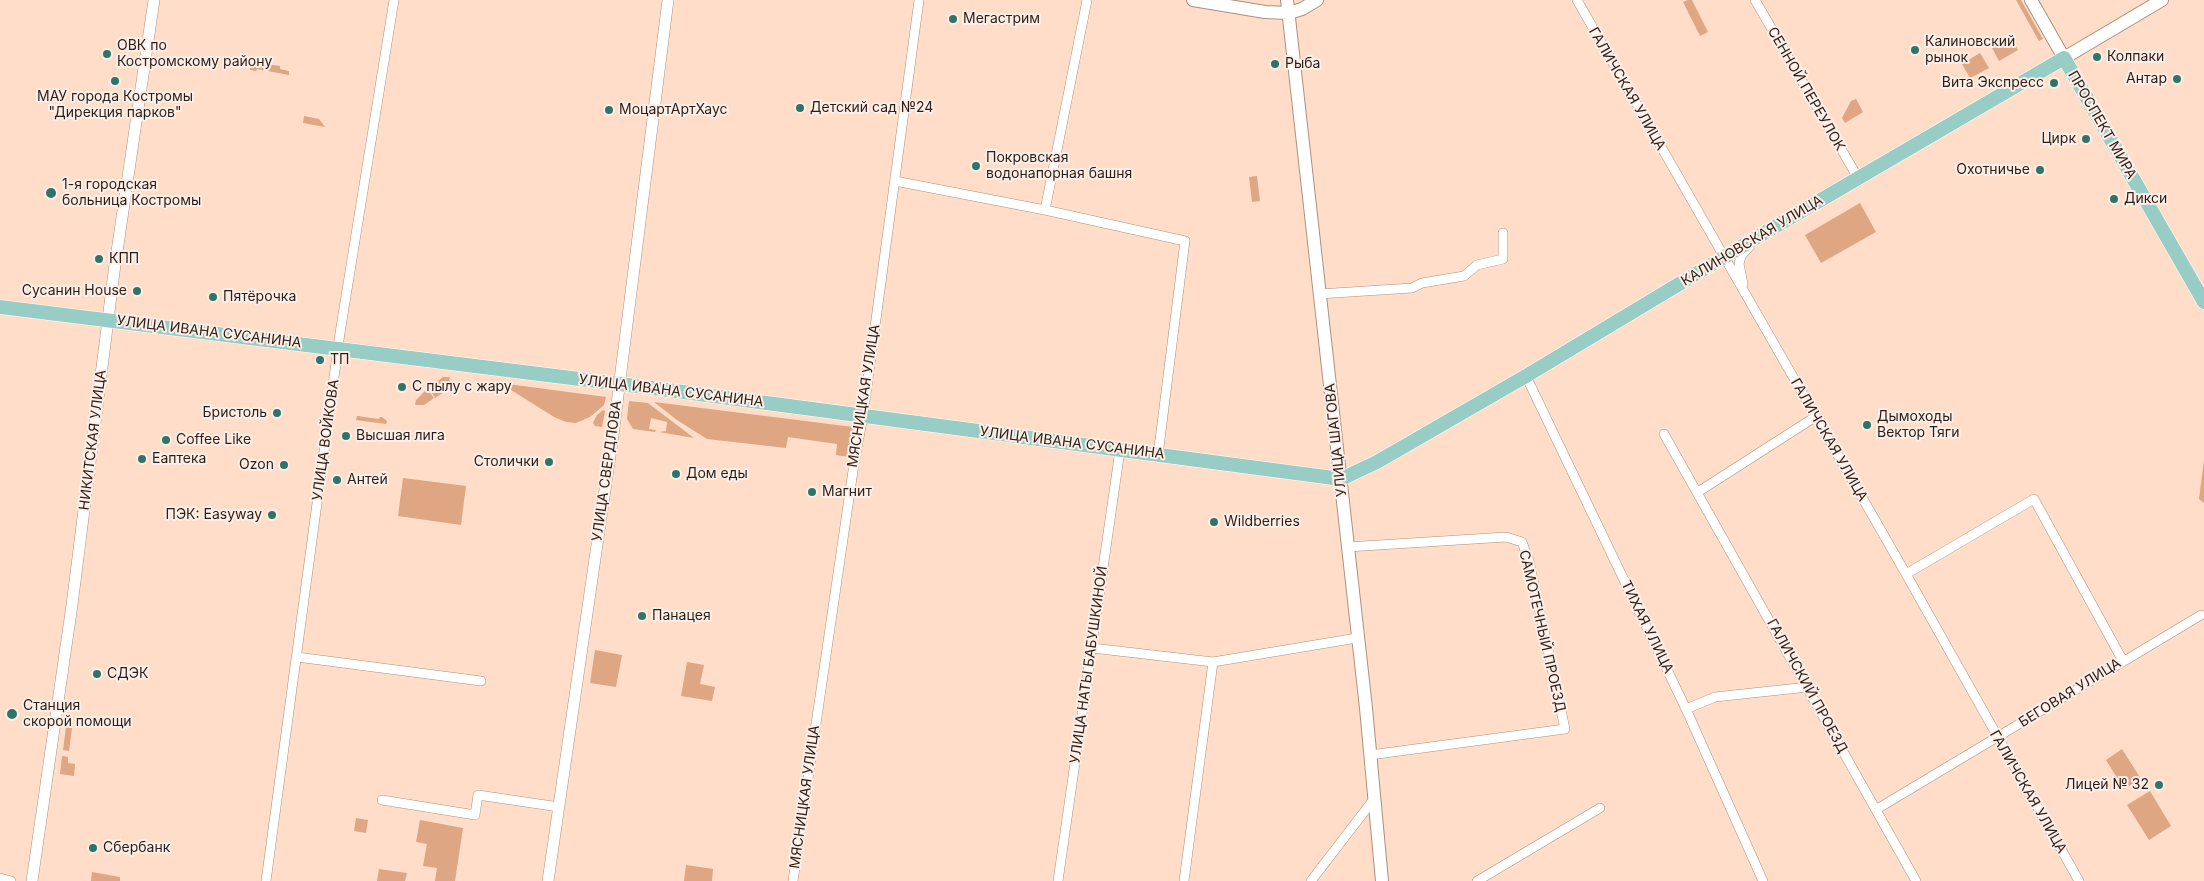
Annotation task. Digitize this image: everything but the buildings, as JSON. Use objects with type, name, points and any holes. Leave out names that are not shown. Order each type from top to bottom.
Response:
[{"type":"main road","points":[[1193,0],[1265,12],[1288,6],[1302,9],[1317,0]]},
{"type":"main road","name":"ПРОСПЕКТ МИРА","points":[[2031,0],[2204,302]]},
{"type":"main road","name":"КАЛИНОВСКАЯ УЛИЦА","points":[[1341,479],[1377,462],[1526,376],[1759,236],[2162,0]]},
{"type":"main road","name":"УЛИЦА ШАГОВА","points":[[1288,6],[1341,479],[1382,881]]},
{"type":"main road","name":"УЛИЦА ИВАНА СУСАНИНА","points":[[0,306],[338,348],[1341,479]]},
{"type":"street","name":"НИКИТСКАЯ УЛИЦА","points":[[32,881],[72,605],[108,320],[154,0]]},
{"type":"street","name":"УЛИЦА ВОЙКОВА","points":[[266,881],[338,348],[394,0]]},
{"type":"street","name":"УЛИЦА СВЕРДЛОВА","points":[[548,881],[619,385],[668,0]]},
{"type":"street","name":"МЯСНИЦКАЯ УЛИЦА","points":[[793,881],[854,464],[863,416],[919,0]]},
{"type":"street","points":[[1045,210],[1087,0]]},
{"type":"street","name":"ГАЛИЧСКАЯ УЛИЦА","points":[[1576,0],[1906,574],[2078,881]]},
{"type":"street","name":"СЕННОЙ ПЕРЕУЛОК","points":[[1755,0],[1858,178]]},
{"type":"street","points":[[894,181],[1045,210],[1185,242],[1158,455]]},
{"type":"street","points":[[1319,294],[1412,288],[1422,283],[1464,276],[1477,265],[1503,260],[1503,233]]},
{"type":"street","points":[[1748,298],[1740,276],[1739,264],[1741,256],[1759,236]]},
{"type":"street","name":"ТИХАЯ УЛИЦА","points":[[1526,376],[1686,709],[1763,881]]},
{"type":"street","points":[[1698,492],[1815,417]]},
{"type":"street","name":"ГАЛИЧСКИЙ ПРОЕЗД","points":[[1664,434],[1916,881]]},
{"type":"street","name":"УЛИЦА НАТЫ БАБУШКИНОЙ","points":[[1058,881],[1120,450]]},
{"type":"street","points":[[1906,574],[2034,499],[2123,660]]},
{"type":"street","name":"САМОТЕЧНЫЙ ПРОЕЗД","points":[[1347,547],[1506,537],[1522,542],[1529,561],[1565,729],[1370,755]]},
{"type":"street","name":"БЕГОВАЯ УЛИЦА","points":[[1876,809],[2201,615]]},
{"type":"street","points":[[1092,648],[1213,662],[1357,638]]},
{"type":"street","points":[[297,657],[481,681]]},
{"type":"street","points":[[1184,881],[1213,662]]},
{"type":"street","points":[[1686,709],[1715,697],[1808,687]]},
{"type":"street","points":[[382,800],[475,815],[478,795],[558,806]]},
{"type":"street","points":[[1311,881],[1374,799]]},
{"type":"street","points":[[1477,881],[1600,808]]},
{"type":"street","points":[[0,878],[11,881]]},
{"type":"shaded area","points":[[1692,0],[1708,32],[1700,36],[1683,2]]},
{"type":"shaded area","points":[[2016,0],[2021,0],[2043,39],[2039,41]]},
{"type":"shaded area","points":[[2010,35],[2018,50],[1999,61],[1991,46]]},
{"type":"shaded area","points":[[1980,53],[1989,68],[1970,78],[1962,64]]},
{"type":"shaded area","points":[[251,62],[280,66],[280,69],[289,71],[289,75],[257,69],[256,71],[250,70]]},
{"type":"shaded area","points":[[1856,99],[1863,112],[1845,123],[1842,118],[1851,101]]},
{"type":"shaded area","points":[[304,116],[319,119],[325,127],[303,123]]},
{"type":"shaded area","points":[[1257,176],[1260,201],[1252,202],[1249,177]]},
{"type":"shaded area","points":[[1860,203],[1876,232],[1821,263],[1805,235]]},
{"type":"shaded area","points":[[443,377],[450,377],[449,385],[453,386],[435,398],[429,388]]},
{"type":"shaded area","points":[[500,383],[606,397],[604,405],[590,417],[576,423],[566,422],[554,417]]},
{"type":"shaded area","points":[[427,389],[434,398],[424,405],[415,405],[416,400]]},
{"type":"shaded area","points":[[629,401],[648,403],[694,438],[659,432],[666,431],[667,422],[651,418],[649,429],[656,430],[655,432],[633,429],[627,419]]},
{"type":"shaded area","points":[[654,402],[853,427],[849,457],[836,455],[837,444],[788,437],[786,448],[707,439],[677,420]]},
{"type":"shaded area","points":[[603,410],[605,411],[602,427],[595,426],[593,423],[597,415]]},
{"type":"shaded area","points":[[357,416],[379,419],[382,417],[387,421],[386,424],[356,420]]},
{"type":"shaded area","points":[[2204,460],[2204,503],[2199,499]]},
{"type":"shaded area","points":[[403,478],[466,486],[461,525],[398,516]]},
{"type":"shaded area","points":[[595,650],[622,655],[616,687],[590,683]]},
{"type":"shaded area","points":[[687,662],[704,665],[700,684],[715,687],[712,701],[681,696]]},
{"type":"shaded area","points":[[66,727],[72,728],[69,751],[63,750]]},
{"type":"shaded area","points":[[2122,749],[2141,779],[2124,789],[2106,760]]},
{"type":"shaded area","points":[[62,756],[68,757],[68,763],[75,764],[74,776],[60,774]]},
{"type":"shaded area","points":[[2150,791],[2171,826],[2149,840],[2127,805]]},
{"type":"shaded area","points":[[356,818],[368,820],[366,833],[354,831]]},
{"type":"shaded area","points":[[420,820],[463,828],[455,881],[435,881],[437,868],[423,866],[427,844],[416,842]]},
{"type":"shaded area","points":[[686,865],[713,869],[712,881],[684,881]]},
{"type":"shaded area","points":[[379,869],[407,873],[405,881],[377,881]]},
{"type":"shaded area","points":[[92,872],[120,877],[120,881],[91,881]]},
{"type":"place","name":"Мегастрим","points":[[953,19]]},
{"type":"place","name":"Калиновский рынок","points":[[1915,50]]},
{"type":"place","name":"ОВК по Костромскому району","points":[[107,54]]},
{"type":"place","name":"Колпаки","points":[[2097,57]]},
{"type":"place","name":"Рыба","points":[[1275,64]]},
{"type":"place","name":"Антар","points":[[2177,79]]},
{"type":"place","name":"МАУ города Костромы \"Дирекция парков\"","points":[[115,81]]},
{"type":"place","name":"Вита Экспресс","points":[[2054,83]]},
{"type":"place","name":"Детский сад №24","points":[[800,108]]},
{"type":"place","name":"МоцартАртХаус","points":[[609,110]]},
{"type":"place","name":"Цирк","points":[[2086,139]]},
{"type":"place","name":"Покровская водонапорная башня","points":[[976,166]]},
{"type":"place","name":"Охотничье","points":[[2040,170]]},
{"type":"place","name":"1-я городская больница Костромы","points":[[51,193]]},
{"type":"place","name":"Дикси","points":[[2114,199]]},
{"type":"place","name":"КПП","points":[[99,259]]},
{"type":"place","name":"Сусанин House","points":[[137,291]]},
{"type":"place","name":"Пятёрочка","points":[[213,297]]},
{"type":"place","name":"ТП","points":[[320,360]]},
{"type":"place","name":"С пылу с жару","points":[[402,387]]},
{"type":"place","name":"Бристоль","points":[[277,413]]},
{"type":"place","name":"Дымоходы Вектор Тяги","points":[[1867,425]]},
{"type":"place","name":"Высшая лига","points":[[346,436]]},
{"type":"place","name":"Coffee Like","points":[[166,440]]},
{"type":"place","name":"Еаптека","points":[[142,459]]},
{"type":"place","name":"Столички","points":[[549,462]]},
{"type":"place","name":"Ozon","points":[[284,465]]},
{"type":"place","name":"Дом еды","points":[[676,474]]},
{"type":"place","name":"Антей","points":[[337,480]]},
{"type":"place","name":"Магнит","points":[[812,492]]},
{"type":"place","name":"ПЭК: Easyway","points":[[272,515]]},
{"type":"place","name":"Wildberries","points":[[1214,522]]},
{"type":"place","name":"Панацея","points":[[642,616]]},
{"type":"place","name":"СДЭК","points":[[97,674]]},
{"type":"place","name":"Станция скорой помощи","points":[[12,714]]},
{"type":"place","name":"Лицей № 32","points":[[2159,785]]},
{"type":"place","name":"Сбербанк","points":[[93,848]]}]
